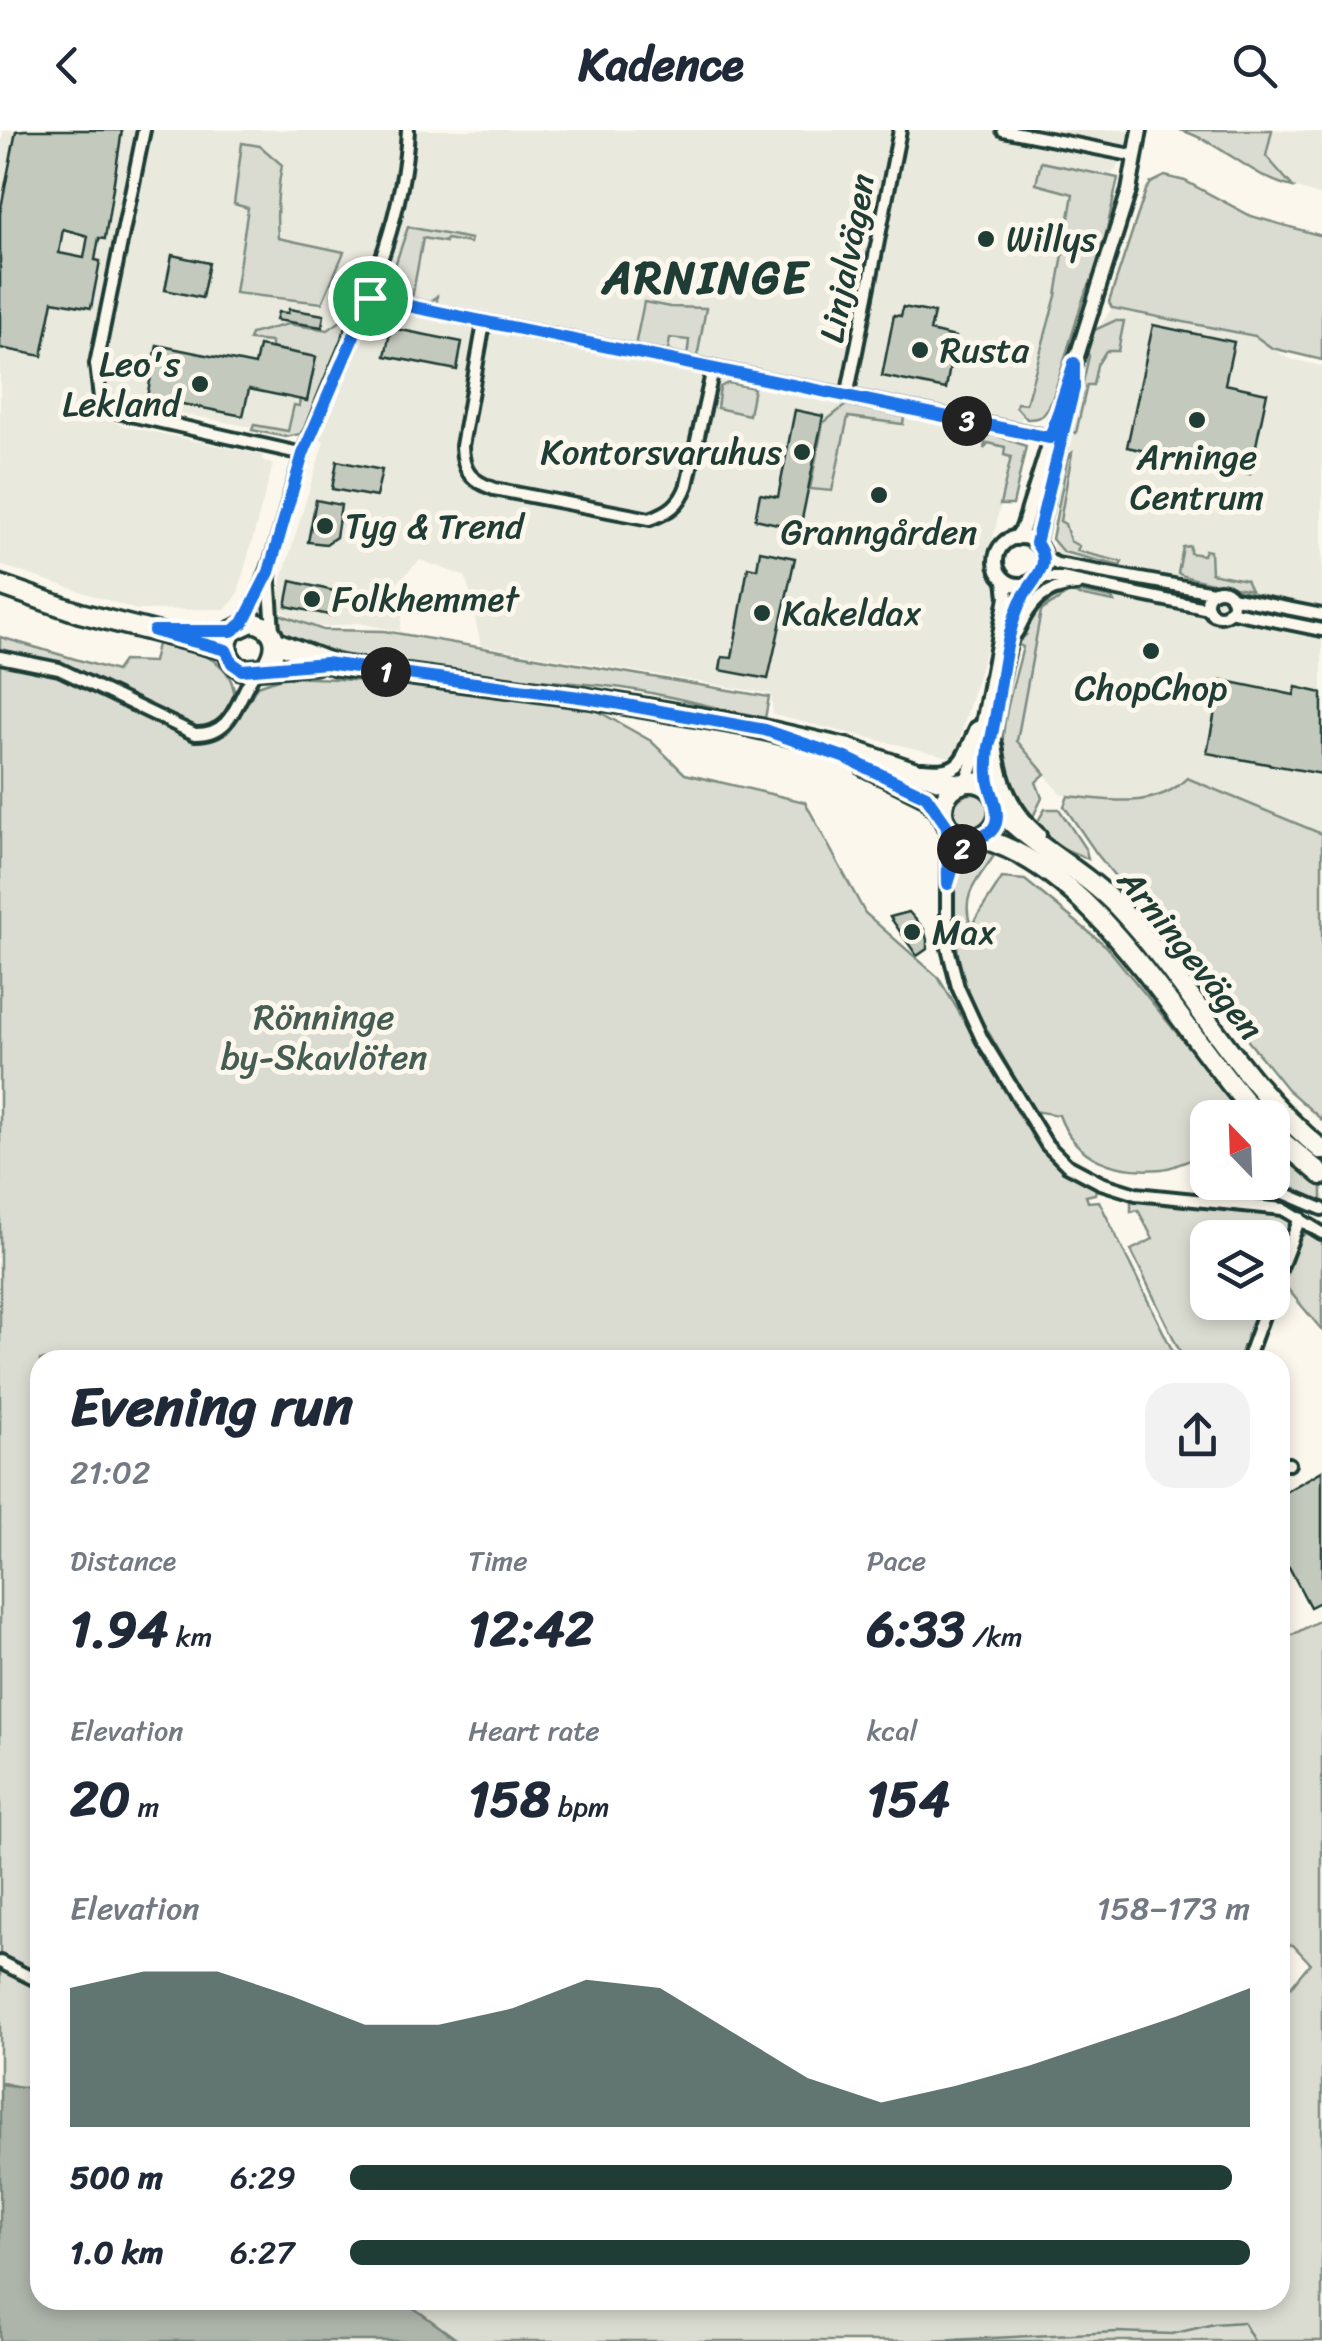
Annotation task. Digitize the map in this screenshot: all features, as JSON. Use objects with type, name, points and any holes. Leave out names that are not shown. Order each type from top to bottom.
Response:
[{"type":"main road","points":[[0,585],[80,613],[154,631],[233,642],[260,624],[274,639],[326,663]]},
{"type":"main road","points":[[261,668],[274,655],[274,639]]},
{"type":"main road","points":[[233,642],[242,670],[326,663],[621,703],[765,730],[849,749],[894,766],[991,790],[1000,810],[994,827],[974,838],[945,821],[926,796],[886,776],[765,730]]},
{"type":"main road","points":[[945,821],[946,796],[964,783]]},
{"type":"main road","name":"Arningevägen","points":[[1000,810],[1019,829],[1079,869],[1133,924],[1260,1092],[1322,1150]]},
{"type":"main road","name":"Arningevägen","points":[[974,838],[1026,854],[1071,890],[1138,964],[1243,1100]]},
{"type":"main road","points":[[1290,1147],[1322,1175]]},
{"type":"street","points":[[144,130],[96,364],[100,398],[113,410],[303,454]]},
{"type":"street","points":[[241,692],[233,642],[269,572],[303,454],[370,298],[406,164],[408,130]]},
{"type":"street","name":"Linjalvägen","points":[[847,397],[900,130]]},
{"type":"street","points":[[1003,130],[1136,156]]},
{"type":"street","points":[[1140,130],[1136,156],[1074,363],[1036,543],[1044,558],[1057,564],[1226,592],[1231,598],[1322,614]]},
{"type":"street","points":[[370,298],[1056,438]]},
{"type":"street","points":[[484,322],[462,446],[463,466],[473,481],[494,488],[650,519],[670,511],[681,500],[687,485],[713,369]]},
{"type":"street","points":[[1016,538],[1024,528],[1056,438]]},
{"type":"street","points":[[964,783],[974,768],[1008,597],[996,566],[998,553],[1008,540],[1036,543]]},
{"type":"street","points":[[991,790],[988,769],[993,732],[1015,614],[1044,558]]},
{"type":"street","points":[[269,572],[274,639]]},
{"type":"street","points":[[1004,580],[1017,586],[1034,580],[1098,585],[1209,609],[1217,615],[1229,612],[1322,630]]},
{"type":"street","points":[[1009,651],[1038,596],[1056,588],[1098,585]]},
{"type":"street","points":[[1209,609],[1208,598],[1214,592]]},
{"type":"street","points":[[1229,612],[1231,598]]},
{"type":"street","points":[[0,657],[59,669],[195,734],[209,735],[226,726],[241,692],[261,668]]},
{"type":"street","points":[[894,766],[951,769],[963,761],[982,716]]},
{"type":"street","points":[[993,732],[999,773],[1012,804],[1022,819],[1079,869]]},
{"type":"street","points":[[945,821],[947,944],[958,987],[982,1039],[1047,1145],[1067,1165],[1101,1183],[1136,1194],[1188,1198]]},
{"type":"street","points":[[948,884],[956,858],[974,838]]},
{"type":"street","points":[[1290,1196],[1322,1209]]},
{"type":"street","points":[[1221,1200],[1284,1209],[1322,1233]]},
{"type":"street","points":[[1290,1244],[1300,1218]]},
{"type":"street","points":[[1251,1350],[1261,1320]]},
{"type":"street","points":[[0,1962],[30,1977]]},
{"type":"shaded area","points":[[4,130],[1132,130],[1130,154],[1070,220],[1056,296],[1011,456],[989,557],[997,590],[995,617],[954,758],[773,715],[771,694],[481,645],[466,577],[420,560],[392,588],[403,612],[400,631],[358,623],[327,627],[291,623],[291,617],[278,607],[282,579],[324,441],[84,395],[95,414],[124,426],[263,455],[262,460],[273,465],[237,596],[226,609],[137,610],[0,565],[0,149]]},
{"type":"shaded area","points":[[1272,130],[1322,132],[1322,196],[1293,187],[1266,156],[1264,150],[1270,144]]},
{"type":"shaded area","name":"Arninge Centrum","points":[[1112,308],[1255,336],[1287,358],[1322,366],[1322,834],[1171,794],[1134,802],[1061,794],[1017,741],[1090,341]]},
{"type":"shaded area","points":[[0,2084],[30,2088],[30,2310],[417,2310],[459,2341],[0,2341]]},
{"type":"green space","points":[[1180,130],[1272,130],[1266,156],[1293,187],[1263,176],[1210,143]]},
{"type":"green space","points":[[242,143],[260,146],[282,165],[278,238],[344,252],[322,303],[235,293],[248,208],[234,204]]},
{"type":"green space","points":[[1041,162],[1118,178],[1099,266],[1084,296],[1052,400],[1043,415],[1027,419],[1016,407],[1017,403],[1026,404],[1056,296],[1073,194],[1036,184]]},
{"type":"green space","points":[[1165,176],[1185,181],[1251,216],[1322,236],[1322,360],[1272,348],[1255,336],[1112,308],[1109,302],[1146,190]]},
{"type":"green space","points":[[408,227],[471,239],[470,243],[423,238],[412,298],[431,302],[437,296],[437,306],[402,300],[386,292]]},
{"type":"green space","points":[[368,258],[371,265],[305,427],[300,434],[286,437],[252,430],[254,425],[288,431],[294,405],[299,406],[300,399],[307,400],[316,357],[271,348],[271,342],[249,340],[251,334],[288,324],[328,330],[345,318]]},
{"type":"green space","points":[[644,302],[706,308],[697,358],[687,358],[689,340],[670,338],[667,357],[634,351]]},
{"type":"green space","points":[[1114,321],[1124,321],[1118,351],[1106,351],[1097,365],[1093,385],[1087,385],[1076,433],[1072,431],[1089,356],[1085,347],[1088,333]]},
{"type":"green space","points":[[728,383],[754,388],[749,415],[717,408],[720,387]]},
{"type":"green space","points":[[846,405],[904,417],[903,424],[848,417],[832,491],[810,489],[823,423]]},
{"type":"green space","points":[[992,434],[1026,446],[1013,505],[1000,505],[1011,457],[1004,455],[1005,447],[988,443],[984,449],[986,437]]},
{"type":"green space","points":[[1072,453],[1060,521],[1065,524],[1070,541],[1079,546],[1077,551],[1122,562],[1120,566],[1063,552],[1052,539],[1068,456]]},
{"type":"green space","points":[[1190,546],[1190,553],[1203,555],[1205,550],[1210,551],[1211,573],[1246,580],[1251,590],[1178,573],[1183,547]]},
{"type":"green space","points":[[1076,591],[1112,598],[1114,602],[1069,593],[1041,611],[1017,741],[1045,774],[1036,782],[1042,798],[1030,823],[1015,802],[1003,760],[1006,715],[1023,647],[1017,644],[1026,635],[1022,634],[1032,609],[1041,610],[1056,596]]},
{"type":"green space","points":[[276,613],[323,630],[384,631],[769,697],[765,718],[634,690],[445,672],[360,658],[283,632]]},
{"type":"green space","name":"Rönninge by-Skavlöten","points":[[0,637],[116,671],[123,661],[153,662],[157,644],[184,650],[219,664],[227,673],[235,699],[249,701],[257,686],[284,677],[436,686],[585,704],[651,741],[685,774],[805,802],[865,913],[938,977],[1035,1139],[1062,1168],[1075,1169],[1096,1189],[1095,1194],[1086,1196],[1088,1202],[1099,1201],[1172,1350],[30,1350],[30,2090],[0,2082]]},
{"type":"green space","points":[[1187,778],[1322,834],[1322,1120],[1287,1089],[1097,854],[1064,806],[1068,796],[1146,799],[1161,795]]},
{"type":"green space","points":[[972,794],[985,799],[990,812],[985,825],[972,830],[959,825],[954,812],[959,799]]},
{"type":"green space","points":[[1045,809],[1059,809],[1088,859],[1058,846],[1035,826]]},
{"type":"green space","points":[[1033,843],[1106,905],[1154,967],[1093,898],[1061,869],[1029,849]]},
{"type":"green space","points":[[973,848],[997,851],[970,895],[971,926],[1002,878],[1025,880],[1106,946],[1231,1100],[1190,1100],[1190,1161],[1162,1169],[1113,1166],[1075,1143],[1059,1115],[1034,1111],[971,1002],[960,974],[952,897],[959,865]]},
{"type":"green space","points":[[1167,984],[1237,1074],[1263,1100],[1254,1100]]},
{"type":"green space","points":[[1290,1127],[1322,1159],[1322,1165],[1290,1138]]},
{"type":"green space","points":[[1290,1159],[1322,1185],[1322,1205],[1290,1191]]},
{"type":"green space","points":[[1137,1200],[1212,1202],[1270,1209],[1287,1218],[1190,1220],[1190,1320],[1257,1320],[1246,1350],[1179,1350],[1131,1250],[1153,1239],[1138,1210],[1131,1212],[1131,1201]]},
{"type":"green space","points":[[1308,1231],[1322,1239],[1322,1330],[1290,1292],[1290,1259],[1299,1239]]},
{"type":"green space","points":[[1322,1619],[1322,2341],[442,2341],[392,2310],[1290,2310],[1290,1988],[1310,1963],[1290,1945],[1292,1635]]},
{"type":"building","points":[[122,130],[105,239],[99,238],[95,260],[100,261],[91,308],[53,301],[42,356],[0,348],[0,213],[16,131]],"holes":[[[63,229],[88,236],[84,258],[59,253]]]},
{"type":"building","points":[[172,255],[209,263],[202,298],[165,290]]},
{"type":"building","name":"Rusta","points":[[903,307],[934,313],[930,331],[955,337],[946,389],[882,376],[894,315],[901,316]]},
{"type":"building","points":[[289,309],[324,315],[322,327],[276,320],[278,312],[288,313]]},
{"type":"building","name":"Arninge Centrum","points":[[1153,325],[1234,342],[1225,384],[1267,393],[1250,474],[1127,447]]},
{"type":"building","points":[[391,328],[462,342],[457,370],[385,356]]},
{"type":"building","name":"Leo's Lekland","points":[[157,345],[255,365],[259,346],[316,357],[307,401],[249,389],[243,416],[147,397]]},
{"type":"building","name":"Kontorsvaruhus","points":[[795,410],[823,416],[800,529],[755,519],[760,494],[778,497]]},
{"type":"building","points":[[337,461],[382,470],[376,497],[332,489]]},
{"type":"building","name":"Tyg & Trend","points":[[316,500],[341,505],[336,537],[326,544],[308,542]]},
{"type":"building","name":"Kakeldax","points":[[760,551],[795,558],[768,679],[720,670],[722,657],[732,658],[748,567],[757,569]]},
{"type":"building","name":"Folkhemmet","points":[[291,581],[338,592],[334,616],[286,606]]},
{"type":"building","points":[[1221,680],[1294,695],[1296,687],[1322,693],[1322,774],[1207,753]]},
{"type":"building","name":"Max","points":[[909,912],[924,929],[927,940],[927,949],[917,956],[890,917]]},
{"type":"building","points":[[1322,1471],[1322,1601],[1310,1607],[1290,1569],[1290,1489]]},
{"type":"waterway","points":[[928,2341],[1117,2332],[1172,2334],[1243,2322],[1254,2341]]},
{"type":"place","name":"Willys","points":[[986,239]]},
{"type":"place","name":"Rusta","points":[[920,350]]},
{"type":"place","name":"Leo's Lekland","points":[[200,384]]},
{"type":"place","name":"Arninge Centrum","points":[[1197,420]]},
{"type":"place","name":"Kontorsvaruhus","points":[[802,452]]},
{"type":"place","name":"Granngården","points":[[879,495]]},
{"type":"place","name":"Tyg & Trend","points":[[325,526]]},
{"type":"place","name":"Folkhemmet","points":[[312,599]]},
{"type":"place","name":"Kakeldax","points":[[762,613]]},
{"type":"place","name":"ChopChop","points":[[1151,651]]},
{"type":"place","name":"Max","points":[[912,932]]},
{"type":"district","name":"ARNINGE","points":[[706,278]]},
{"type":"route","points":[[370,298],[1050,438],[1074,363],[1074,388],[1036,543],[1044,558],[1042,571],[1015,614],[989,747],[988,769],[991,790],[1000,810],[998,819],[988,833],[969,839],[956,858],[948,884],[947,826],[926,796],[846,758],[765,730],[654,708],[326,663],[242,670],[232,663],[226,650],[154,631],[232,631],[243,623],[269,572],[303,454],[370,298]]}]
